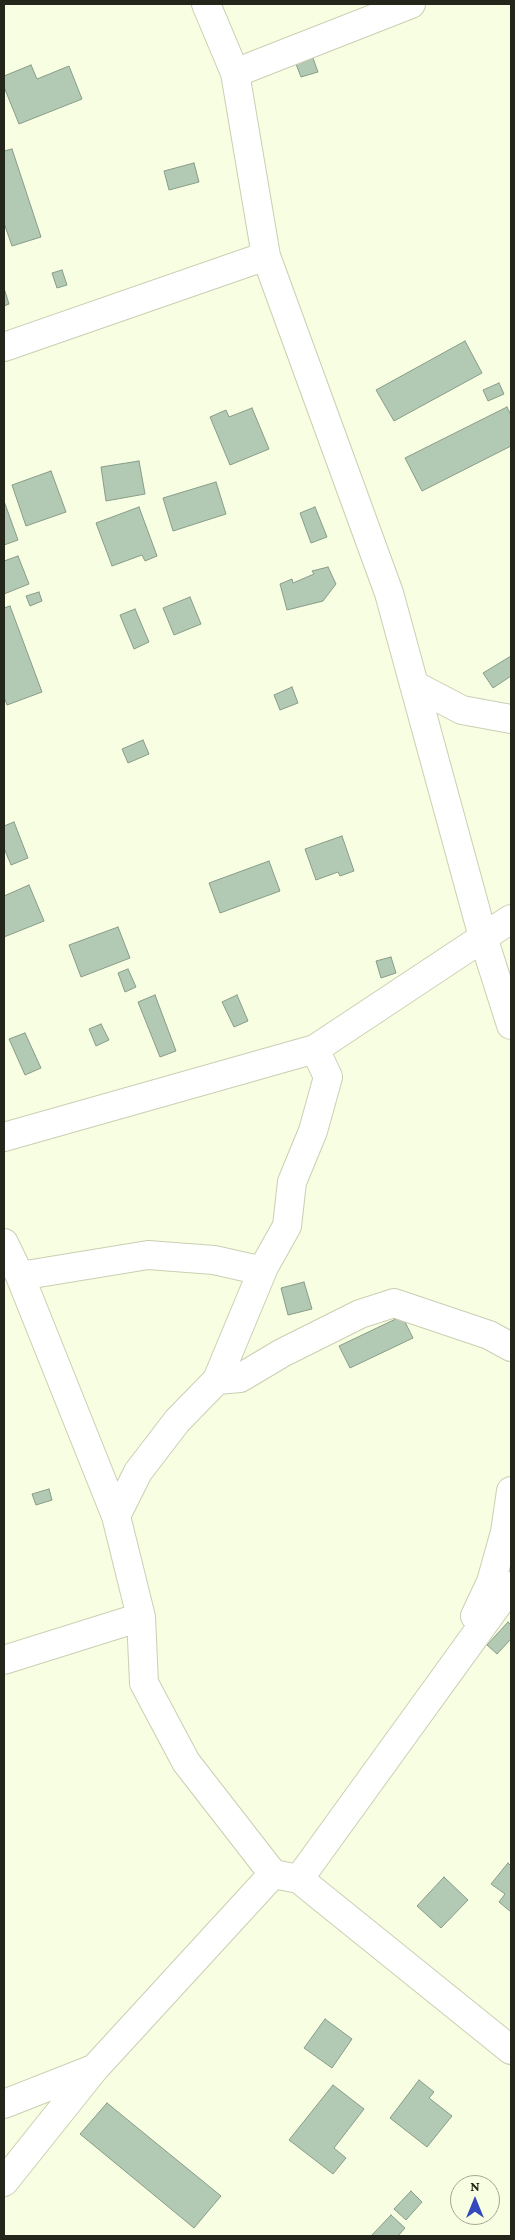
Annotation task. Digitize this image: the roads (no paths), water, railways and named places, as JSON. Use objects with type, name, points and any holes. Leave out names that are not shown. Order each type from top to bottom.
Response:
[{"type":"street","points":[[206,4],[234,73],[266,256],[389,592],[483,937],[511,1025]]},
{"type":"street","points":[[234,73],[411,4]]},
{"type":"street","points":[[4,347],[266,256]]},
{"type":"street","points":[[414,685],[462,710],[511,719]]},
{"type":"street","points":[[4,1137],[315,1049],[511,918]]},
{"type":"street","points":[[483,937],[511,955]]},
{"type":"street","points":[[116,1516],[138,1472],[177,1421],[217,1380],[264,1267],[287,1226],[292,1182],[313,1131],[328,1077],[315,1049]]},
{"type":"street","points":[[4,1243],[20,1276],[116,1516],[141,1617],[144,1683],[186,1762],[286,1877],[511,2050]]},
{"type":"street","points":[[20,1276],[148,1255],[214,1260],[254,1269],[264,1267]]},
{"type":"street","points":[[217,1380],[240,1378],[282,1353],[360,1314],[394,1304],[489,1335],[511,1347]]},
{"type":"street","points":[[436,1690],[467,1634],[491,1582],[505,1532],[511,1491]]},
{"type":"street","points":[[4,2182],[95,2068],[286,1877],[436,1690],[511,1586]]},
{"type":"street","points":[[4,1660],[141,1617]]},
{"type":"street","points":[[4,2104],[95,2068]]}]
